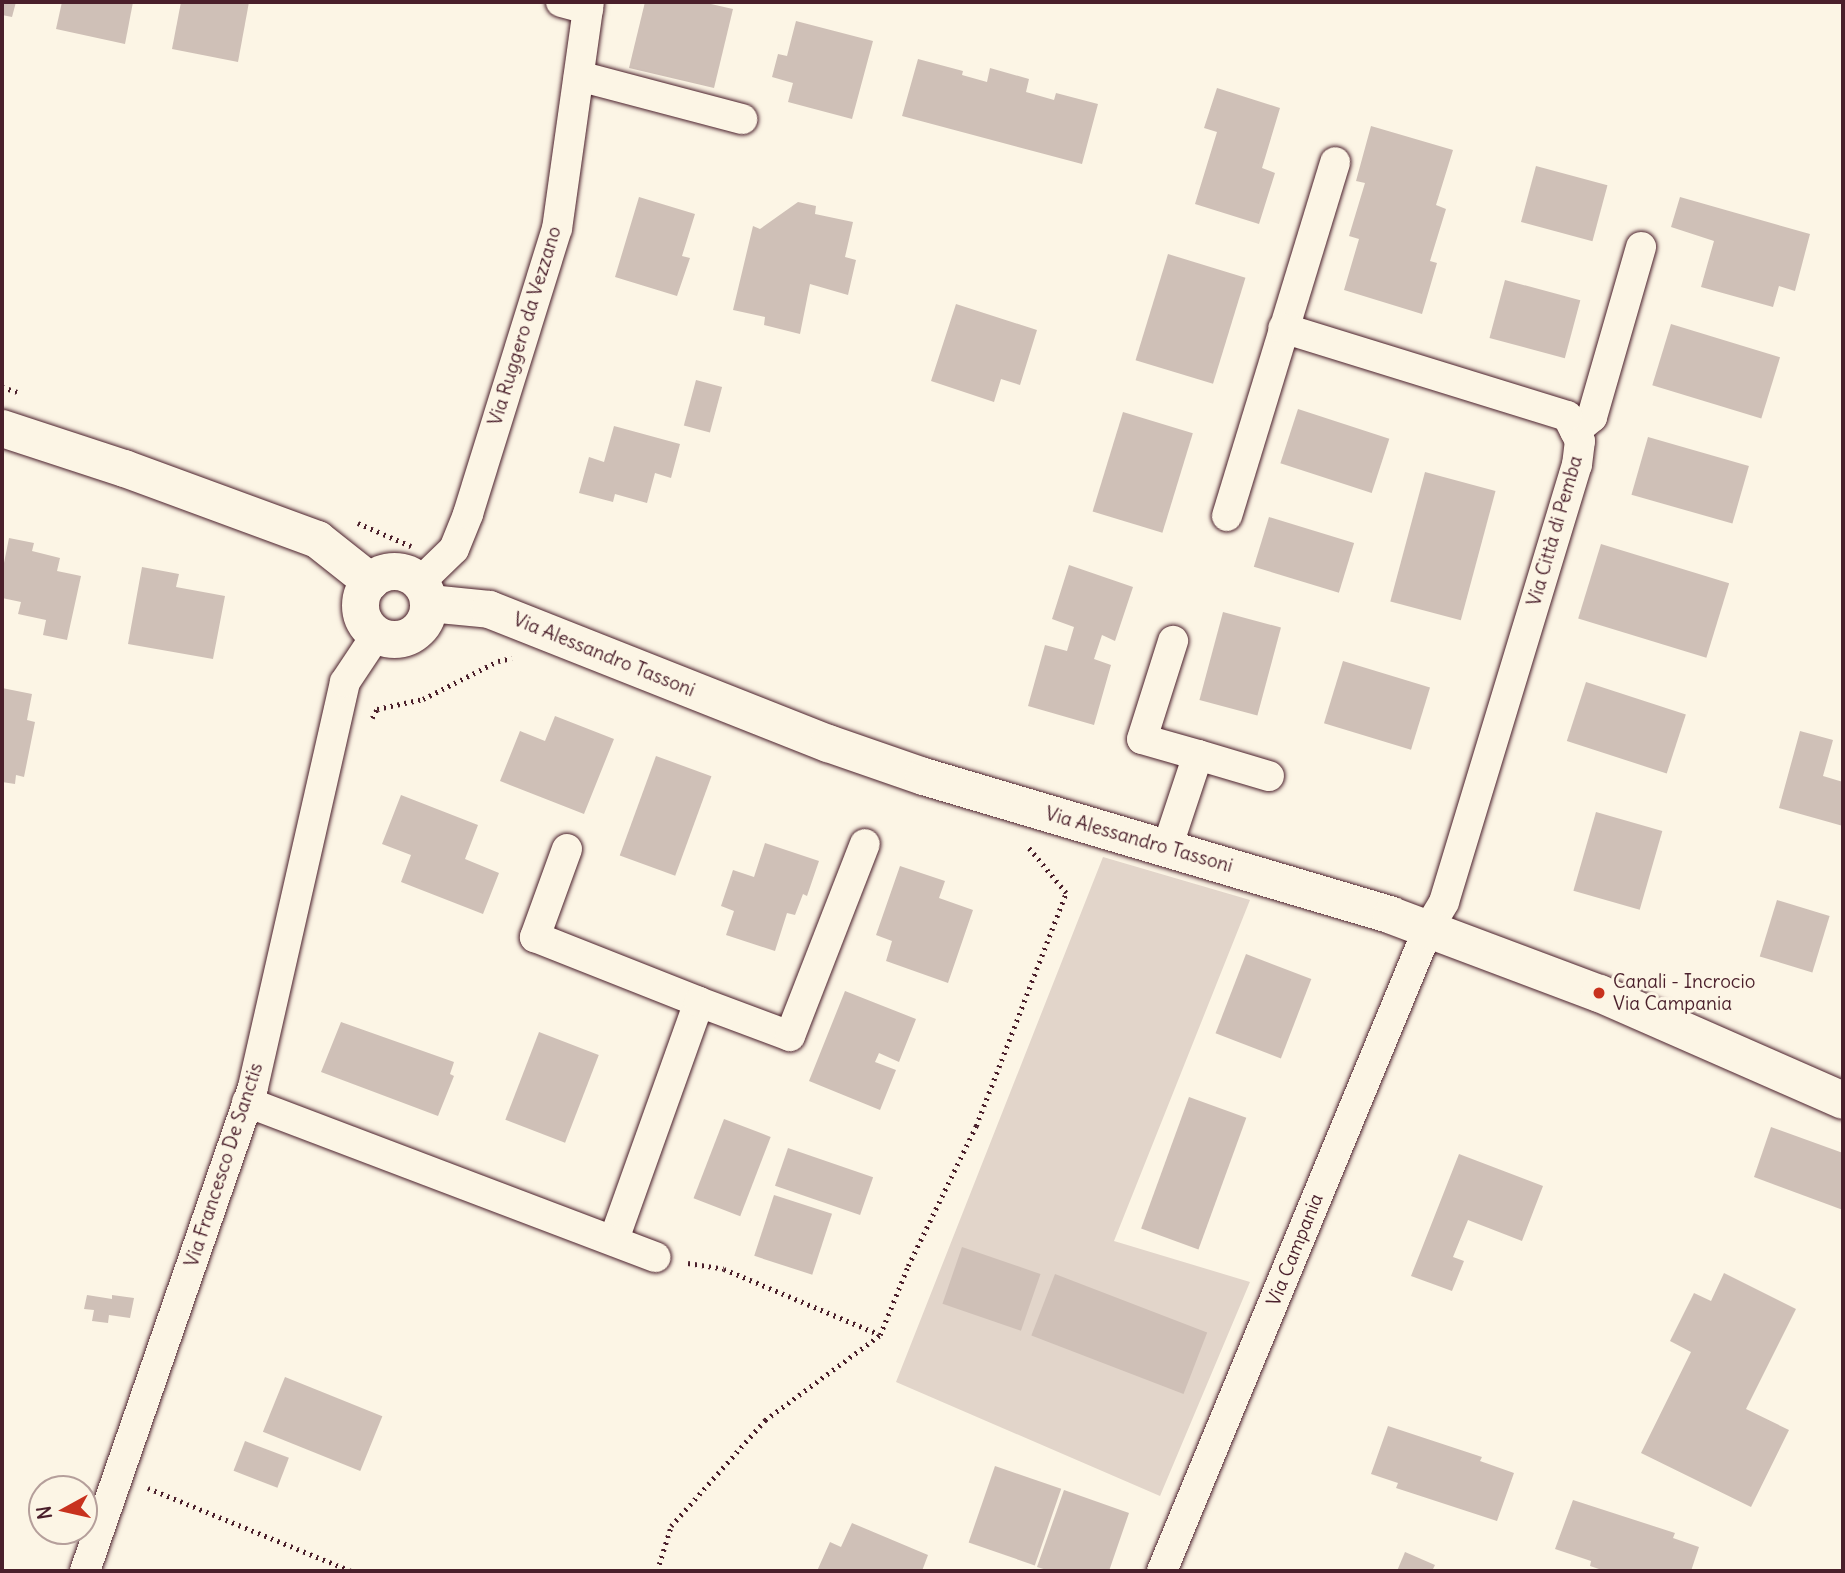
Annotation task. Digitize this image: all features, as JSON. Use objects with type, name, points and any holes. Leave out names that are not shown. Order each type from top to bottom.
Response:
[{"type":"street","name":"Via Ruggero da Vezzano","points":[[424,593],[454,549],[468,514],[556,229],[579,76],[580,4]]},
{"type":"street","points":[[579,76],[742,119]]},
{"type":"street","points":[[1227,516],[1335,162]]},
{"type":"street","points":[[1575,431],[1592,417],[1641,247]]},
{"type":"street","name":"Via Città di Pemba","points":[[1283,328],[1567,416],[1580,441],[1577,465],[1444,902],[1428,929]]},
{"type":"street","points":[[2,428],[124,468],[317,539],[370,581]]},
{"type":"street","points":[[389,571],[411,575],[424,593],[427,615],[415,633],[393,640],[377,634],[365,622],[361,612],[363,590],[370,581],[389,571]]},
{"type":"street","name":"Via Alessandro Tassoni","points":[[424,593],[489,609],[852,751],[1017,806],[1167,848],[1428,929],[1599,993],[1843,1100]]},
{"type":"street","name":"Via Francesco De Sanctis","points":[[85,1571],[253,1087],[345,682],[377,634]]},
{"type":"street","points":[[1173,641],[1143,739],[1269,776]]},
{"type":"street","points":[[1167,848],[1198,755]]},
{"type":"street","points":[[567,849],[535,937],[790,1036],[865,845]]},
{"type":"street","name":"Via Campania","points":[[1162,1571],[1428,929]]},
{"type":"street","points":[[614,1240],[699,1002]]},
{"type":"street","points":[[247,1102],[656,1257]]},
{"type":"path","points":[[656,1257],[724,1269],[880,1335]]},
{"type":"path","points":[[120,1476],[351,1571]]},
{"type":"shaded area","points":[[1103,857],[1250,900],[1114,1241],[1250,1282],[1160,1496],[896,1382]]},
{"type":"building","points":[[2,2],[16,2],[12,17],[2,15]]},
{"type":"building","points":[[62,2],[133,2],[125,44],[56,29]]},
{"type":"building","points":[[181,2],[249,2],[238,62],[172,49]]},
{"type":"building","points":[[645,2],[702,2],[733,9],[714,88],[629,68]]},
{"type":"building","points":[[796,21],[873,41],[852,119],[788,102],[793,83],[772,77],[778,54],[787,56]]},
{"type":"building","points":[[918,59],[963,71],[962,75],[987,82],[990,68],[1029,79],[1026,92],[1054,100],[1056,93],[1098,104],[1082,164],[902,116]]},
{"type":"building","points":[[1217,88],[1280,108],[1262,168],[1275,173],[1259,224],[1195,204],[1217,132],[1204,128]]},
{"type":"building","points":[[1371,126],[1453,150],[1436,205],[1446,209],[1430,261],[1437,263],[1422,314],[1344,290],[1359,239],[1349,236],[1365,183],[1356,181]]},
{"type":"building","points":[[1536,166],[1607,185],[1592,241],[1521,222]]},
{"type":"building","points":[[639,197],[695,214],[682,256],[690,258],[677,296],[615,277]]},
{"type":"building","points":[[1680,197],[1810,234],[1795,291],[1779,286],[1773,307],[1701,287],[1714,241],[1671,227]]},
{"type":"building","points":[[798,202],[816,206],[815,214],[853,222],[845,257],[856,260],[848,295],[810,284],[800,334],[764,325],[765,317],[733,310],[753,226],[760,229]]},
{"type":"building","points":[[1168,254],[1245,278],[1213,384],[1136,360]]},
{"type":"building","points":[[1505,280],[1580,300],[1565,358],[1489,338]]},
{"type":"building","points":[[956,304],[1037,330],[1020,385],[1001,379],[994,402],[931,381]]},
{"type":"building","points":[[1671,324],[1780,357],[1761,419],[1652,385]]},
{"type":"building","points":[[696,380],[722,387],[710,432],[684,425]]},
{"type":"building","points":[[1298,409],[1389,439],[1372,493],[1280,463]]},
{"type":"building","points":[[1123,412],[1193,433],[1162,533],[1093,511]]},
{"type":"building","points":[[614,426],[680,444],[671,478],[655,473],[647,503],[615,494],[613,502],[579,493],[589,457],[604,462]]},
{"type":"building","points":[[1648,437],[1749,466],[1732,524],[1631,495]]},
{"type":"building","points":[[1425,472],[1496,491],[1461,620],[1390,601]]},
{"type":"building","points":[[1269,517],[1354,543],[1339,593],[1254,567]]},
{"type":"building","points":[[9,538],[34,543],[32,551],[60,558],[57,571],[81,576],[67,640],[43,635],[46,620],[18,614],[21,602],[2,598],[2,573]]},
{"type":"building","points":[[1601,544],[1729,583],[1706,658],[1578,619]]},
{"type":"building","points":[[1069,565],[1133,587],[1115,641],[1102,635],[1094,659],[1111,665],[1094,725],[1028,706],[1045,645],[1067,651],[1074,627],[1052,619]]},
{"type":"building","points":[[142,567],[179,574],[176,587],[225,596],[213,659],[128,644]]},
{"type":"building","points":[[1223,612],[1281,628],[1257,715],[1199,700]]},
{"type":"building","points":[[1343,661],[1430,688],[1411,750],[1324,723]]},
{"type":"building","points":[[1586,682],[1686,714],[1667,773],[1567,741]]},
{"type":"building","points":[[2,688],[32,694],[27,720],[35,722],[24,777],[16,775],[15,784],[2,782]]},
{"type":"building","points":[[555,716],[614,739],[584,814],[500,781],[520,731],[545,741]]},
{"type":"building","points":[[1800,731],[1833,740],[1823,776],[1843,782],[1843,826],[1779,808]]},
{"type":"building","points":[[656,756],[711,776],[675,876],[620,856]]},
{"type":"building","points":[[401,795],[478,825],[465,859],[499,873],[483,914],[401,882],[411,855],[382,844]]},
{"type":"building","points":[[1596,812],[1662,831],[1640,910],[1573,891]]},
{"type":"building","points":[[765,843],[819,861],[807,896],[803,894],[795,915],[787,913],[775,951],[726,935],[734,911],[721,906],[733,870],[754,877]]},
{"type":"building","points":[[900,866],[945,881],[939,898],[973,910],[948,983],[886,961],[892,941],[876,935]]},
{"type":"building","points":[[1777,900],[1830,916],[1812,973],[1760,956]]},
{"type":"building","points":[[1246,954],[1311,979],[1281,1058],[1216,1033]]},
{"type":"building","points":[[845,991],[916,1019],[899,1062],[879,1053],[875,1062],[896,1070],[880,1110],[809,1081]]},
{"type":"building","points":[[341,1022],[454,1062],[450,1074],[454,1076],[438,1116],[321,1072]]},
{"type":"building","points":[[539,1032],[599,1055],[565,1143],[505,1120]]},
{"type":"building","points":[[1189,1097],[1246,1118],[1198,1249],[1141,1229]]},
{"type":"building","points":[[724,1119],[771,1137],[740,1216],[694,1198]]},
{"type":"building","points":[[1771,1127],[1843,1153],[1843,1210],[1754,1177]]},
{"type":"building","points":[[788,1148],[873,1177],[860,1215],[775,1186]]},
{"type":"building","points":[[1459,1154],[1543,1186],[1522,1241],[1468,1220],[1453,1257],[1464,1261],[1452,1291],[1411,1276]]},
{"type":"building","points":[[774,1195],[832,1214],[812,1275],[754,1256]]},
{"type":"building","points":[[962,1247],[1040,1274],[1021,1331],[942,1304]]},
{"type":"building","points":[[1724,1273],[1796,1309],[1746,1409],[1789,1430],[1751,1507],[1641,1453],[1691,1352],[1670,1341],[1694,1293],[1711,1301]]},
{"type":"building","points":[[1055,1274],[1207,1332],[1184,1394],[1031,1336]]},
{"type":"building","points":[[87,1295],[112,1299],[112,1295],[134,1298],[130,1318],[109,1315],[108,1323],[92,1321],[94,1310],[84,1309]]},
{"type":"building","points":[[285,1377],[382,1416],[360,1471],[263,1432]]},
{"type":"building","points":[[1388,1426],[1482,1457],[1480,1461],[1514,1473],[1497,1521],[1396,1488],[1398,1483],[1371,1474]]},
{"type":"building","points":[[245,1441],[289,1458],[277,1488],[234,1471]]},
{"type":"building","points":[[995,1466],[1061,1489],[1035,1565],[969,1543]]},
{"type":"building","points":[[1064,1490],[1129,1513],[1109,1571],[1050,1571],[1037,1567]]},
{"type":"building","points":[[1573,1500],[1675,1533],[1673,1538],[1699,1547],[1691,1571],[1605,1571],[1590,1566],[1591,1561],[1555,1549]]},
{"type":"building","points":[[852,1523],[928,1555],[922,1571],[817,1571],[830,1542],[841,1547]]},
{"type":"building","points":[[1405,1552],[1435,1565],[1432,1571],[1397,1571]]},
{"type":"place","name":"Canali - Incrocio Via Campania","points":[[1599,993]]}]
